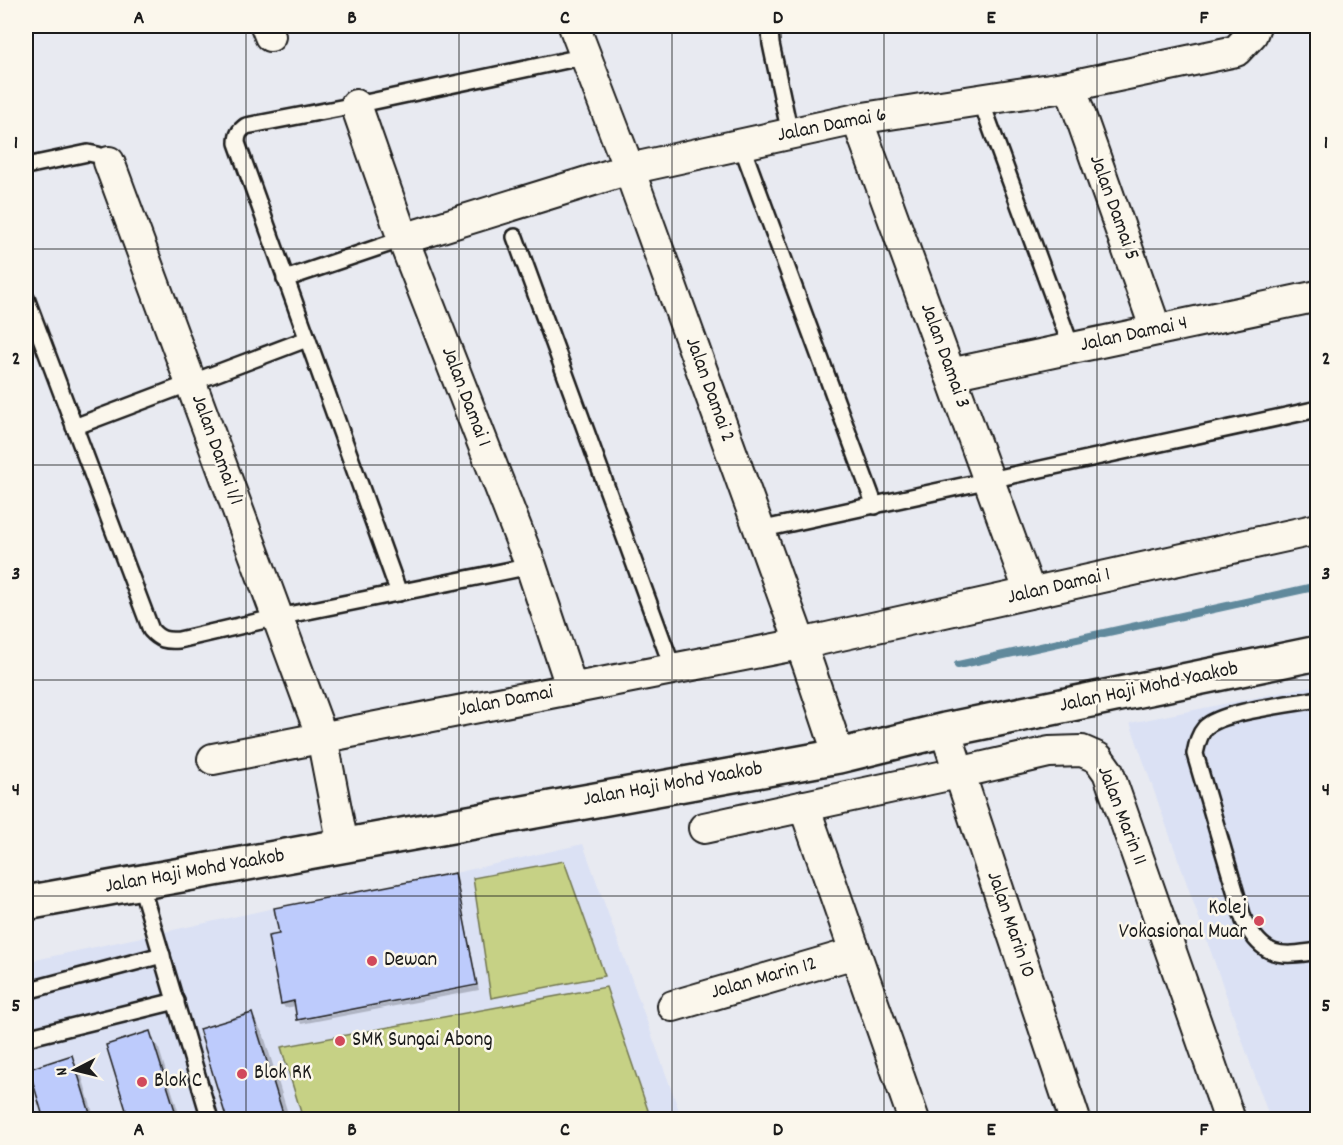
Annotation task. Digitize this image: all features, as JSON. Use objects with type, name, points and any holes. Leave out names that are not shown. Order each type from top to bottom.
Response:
[{"type":"street","name":"Jalan Damai 2","points":[[574,26],[629,169],[839,756]]},
{"type":"street","name":"Jalan Damai 6","points":[[403,239],[629,169],[857,119],[1070,86],[1236,51],[1252,34],[1254,26]]},
{"type":"street","name":"Jalan Damai 5","points":[[1070,86],[1156,330]]},
{"type":"street","name":"Jalan Damai 1","points":[[356,105],[403,239],[531,567],[572,689]]},
{"type":"street","name":"Jalan Damai 3","points":[[857,119],[1030,593]]},
{"type":"street","name":"Jalan Damai 1/1","points":[[109,162],[322,737],[343,845]]},
{"type":"street","name":"Jalan Damai 4","points":[[950,374],[1317,296]]},
{"type":"street","name":"Jalan Damai 1","points":[[804,655],[1030,593],[1317,529]]},
{"type":"street","name":"Jalan Haji Mohd Yaakob","points":[[26,903],[839,756],[945,730],[1317,652]]},
{"type":"street","name":"Jalan Damai","points":[[213,759],[674,669],[804,655]]},
{"type":"street","name":"Jalan Marin 10","points":[[945,730],[1076,1119]]},
{"type":"street","name":"Jalan Marin 11","points":[[704,828],[1049,752],[1082,751],[1098,758],[1108,772],[1230,1119]]},
{"type":"street","points":[[804,806],[914,1119]]},
{"type":"street","name":"Jalan Marin 12","points":[[673,1006],[855,952]]},
{"type":"lane","points":[[772,26],[771,44],[790,134]]},
{"type":"lane","points":[[399,593],[237,143],[239,131],[246,126],[586,56]]},
{"type":"lane","points":[[981,101],[1072,349]]},
{"type":"lane","points":[[741,144],[875,506]]},
{"type":"lane","points":[[26,166],[88,153],[98,155],[109,162]]},
{"type":"lane","points":[[514,237],[674,669]]},
{"type":"lane","points":[[285,279],[403,239]]},
{"type":"lane","points":[[26,298],[151,630],[158,638],[166,641],[179,640],[531,567]]},
{"type":"lane","points":[[75,427],[307,339]]},
{"type":"lane","points":[[759,530],[1317,409]]},
{"type":"lane","points":[[1317,701],[1225,716],[1206,727],[1199,738],[1195,754],[1244,921],[1252,937],[1261,946],[1275,954],[1291,955],[1317,951]]},
{"type":"lane","points":[[140,882],[210,1119]]},
{"type":"lane","points":[[26,991],[162,955]]},
{"type":"lane","points":[[26,1038],[176,1001]]},
{"type":"shaded area","name":"Kolej Vokasional Muar","points":[[1317,685],[1317,1119],[1270,1119],[1130,723]]},
{"type":"shaded area","name":"SMK Sungai Abong","points":[[583,844],[682,1119],[26,1119],[26,962],[274,908],[455,873]]},
{"type":"green space","points":[[564,861],[605,976],[491,998],[473,878]]},
{"type":"green space","points":[[606,987],[651,1119],[303,1119],[281,1047]]},
{"type":"building","name":"Dewan","points":[[455,873],[477,985],[297,1020],[294,1001],[281,1004],[268,936],[279,934],[274,908]]},
{"type":"building","name":"Blok RK","points":[[252,1013],[285,1120],[227,1120],[199,1029]]},
{"type":"building","name":"Blok C","points":[[150,1031],[178,1120],[129,1120],[106,1045]]},
{"type":"building","points":[[72,1055],[92,1120],[44,1120],[29,1069]]},
{"type":"waterway","points":[[958,665],[1318,586]]},
{"type":"place","name":"Kolej Vokasional Muar","points":[[1259,921]]},
{"type":"place","name":"Dewan","points":[[372,961]]},
{"type":"place","name":"SMK Sungai Abong","points":[[340,1041]]},
{"type":"place","name":"Blok RK","points":[[242,1074]]},
{"type":"place","name":"Blok C","points":[[142,1082]]}]
